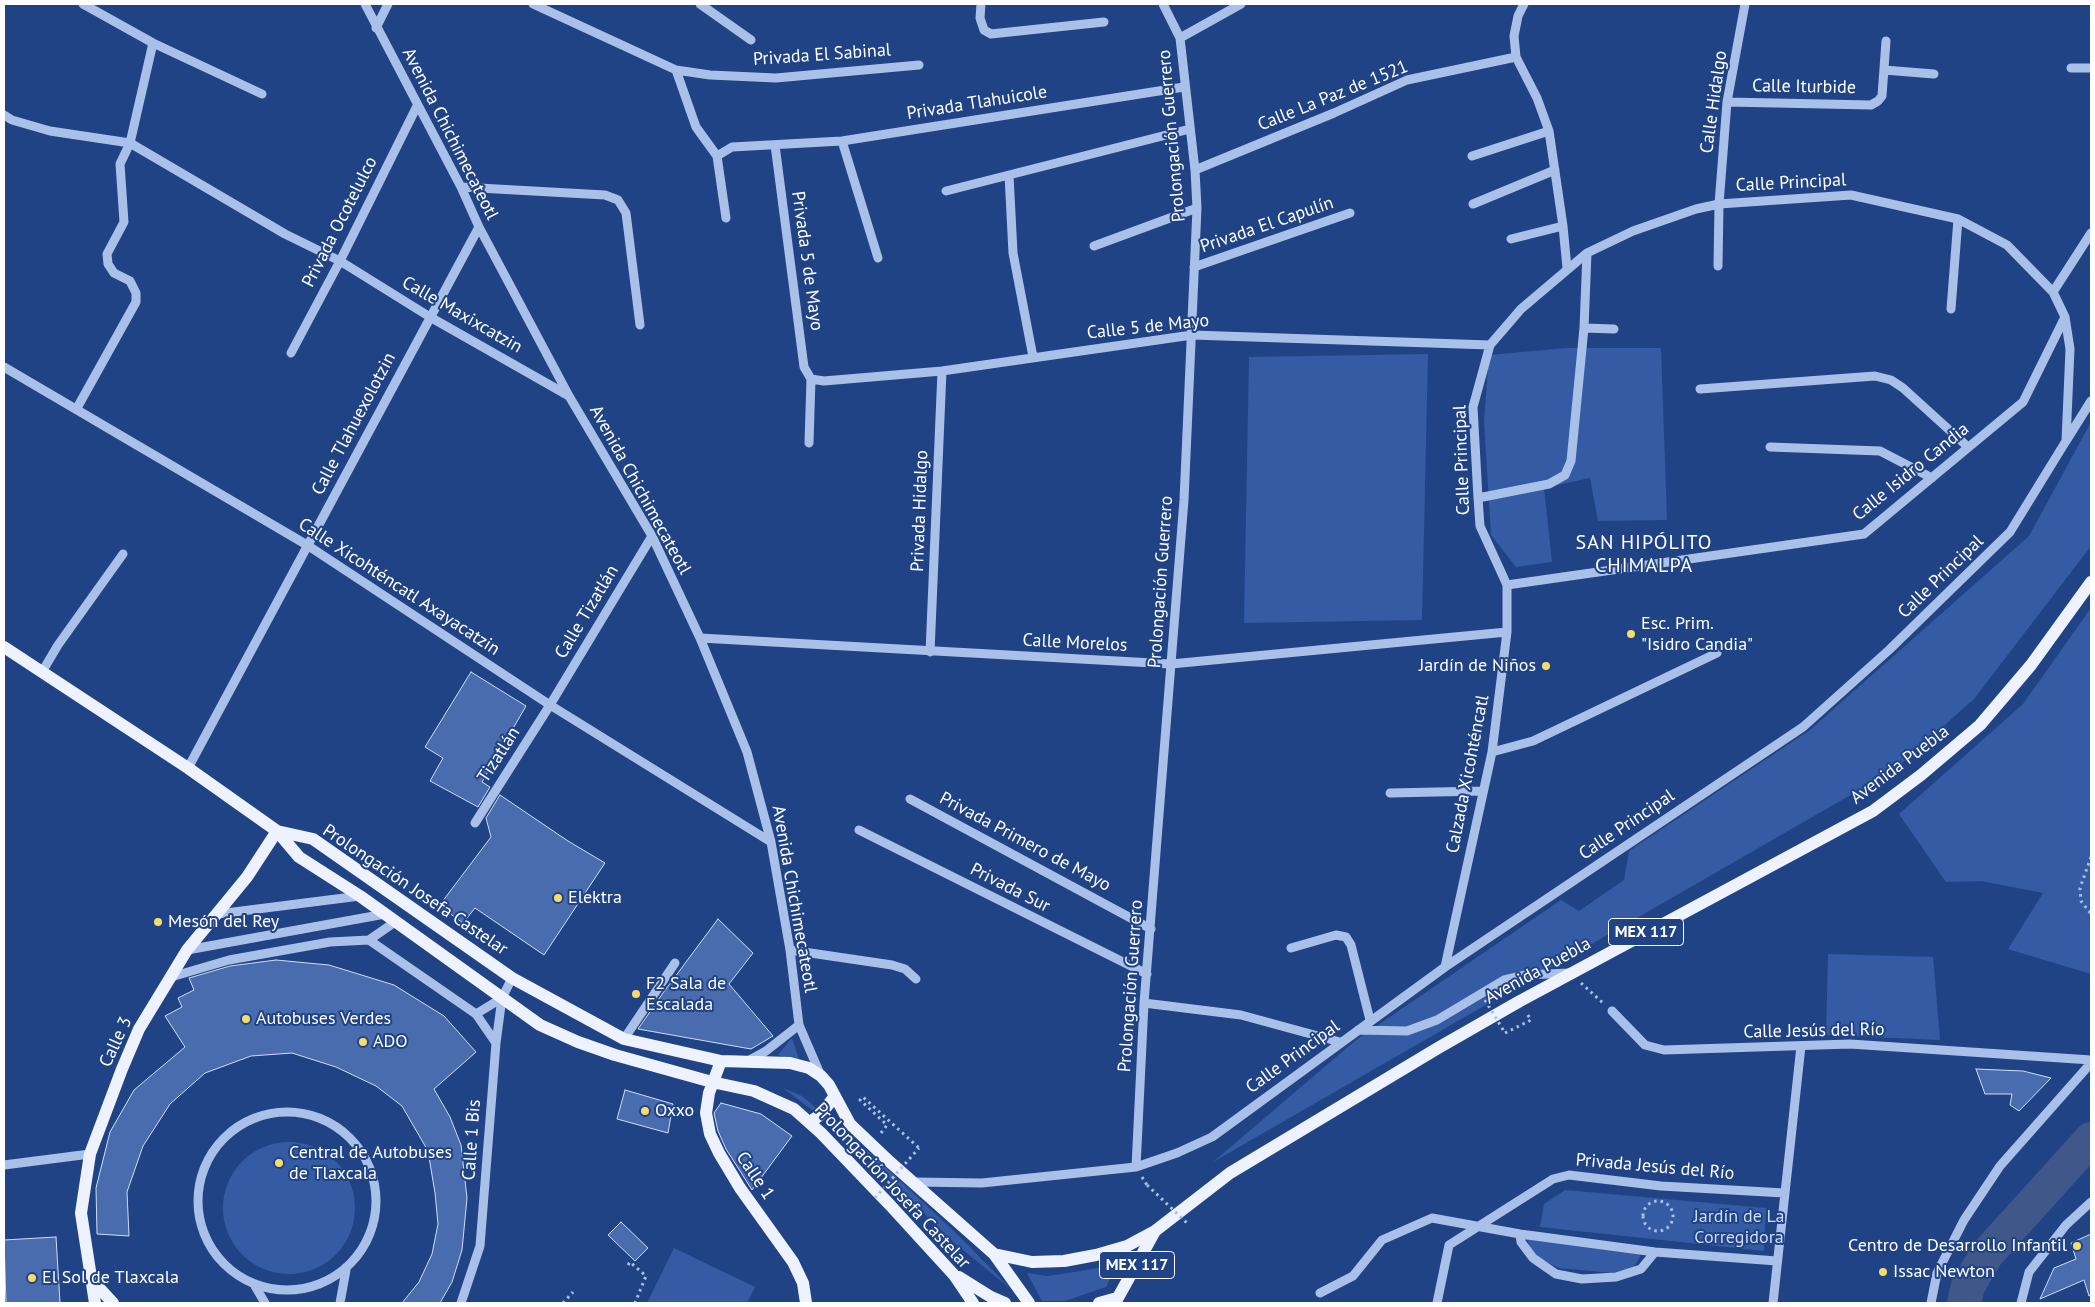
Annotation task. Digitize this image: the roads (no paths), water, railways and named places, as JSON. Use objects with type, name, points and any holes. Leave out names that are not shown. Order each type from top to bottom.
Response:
[{"type":"main road","name":"Avenida Puebla","points":[[1116,1301],[1155,1232],[1230,1173],[1438,1048],[1570,973],[1880,806],[1921,775],[1980,725],[2031,665],[2091,582]]},
{"type":"main road","points":[[4,647],[188,768],[277,831]]},
{"type":"main road","name":"Prolongación Josefa Castelar","points":[[277,831],[299,857],[360,896],[540,1025],[578,1042],[615,1055],[712,1082],[754,1091],[794,1109],[810,1122],[890,1205],[954,1275],[973,1303]]},
{"type":"main road","name":"Prolongación Josefa Castelar","points":[[277,831],[313,839],[512,978],[624,1039],[721,1061],[790,1063],[809,1068],[821,1076],[835,1096],[850,1124],[994,1254],[1029,1303]]},
{"type":"main road","name":"Calle 3","points":[[95,1303],[82,1213],[90,1154],[122,1068],[139,1029],[187,950],[247,876],[277,831]]},
{"type":"main road","name":"Calle 1","points":[[721,1061],[712,1082],[706,1113],[713,1140],[718,1153],[740,1188],[793,1262],[803,1283],[806,1303]]},
{"type":"main road","points":[[810,1122],[820,1115],[835,1096]]},
{"type":"main road","points":[[994,1254],[1032,1262],[1064,1261],[1104,1253],[1126,1246],[1155,1232]]},
{"type":"main road","points":[[954,1275],[991,1298],[1005,1303]]},
{"type":"main road","points":[[91,1279],[114,1303]]},
{"type":"main road","points":[[1099,1303],[1116,1301]]},
{"type":"street","points":[[83,4],[153,43],[262,94]]},
{"type":"street","name":"Avenida Chichimecateotl","points":[[365,4],[461,188],[479,227],[569,396],[652,536],[700,638],[747,752],[771,842],[790,950],[799,1025],[821,1076]]},
{"type":"street","points":[[376,28],[388,4]]},
{"type":"street","name":"Privada El Sabinal","points":[[533,4],[676,70],[710,75],[776,78],[919,65]]},
{"type":"street","points":[[700,4],[751,40]]},
{"type":"street","points":[[981,4],[980,18],[984,30],[991,34],[1104,22]]},
{"type":"street","name":"Prolongación Guerrero","points":[[1136,1167],[1144,1003],[1184,500],[1197,208],[1195,170],[1184,87],[1180,38],[1164,4]]},
{"type":"street","points":[[1180,38],[1241,4]]},
{"type":"street","points":[[1524,4],[1518,16],[1514,36],[1516,57],[1537,98],[1549,131],[1556,170],[1567,268]]},
{"type":"street","name":"Calle Hidalgo","points":[[1718,266],[1719,204],[1728,102],[1745,4]]},
{"type":"street","name":"Calle Iturbide","points":[[1728,102],[1871,105],[1878,102],[1882,96],[1886,41]]},
{"type":"street","points":[[77,408],[136,302],[136,293],[130,281],[114,273],[108,264],[107,254],[124,222],[120,164],[130,143],[153,43]]},
{"type":"street","name":"Calle La Paz de 1521","points":[[1195,170],[1334,113],[1407,80],[1516,57]]},
{"type":"street","points":[[2071,68],[2091,68]]},
{"type":"street","points":[[676,70],[696,126],[717,156],[726,218]]},
{"type":"street","points":[[1884,70],[1934,74]]},
{"type":"street","name":"Privada Tlahuicole","points":[[717,156],[732,147],[842,141],[1184,87]]},
{"type":"street","name":"Privada Ocotelulco","points":[[291,353],[340,262],[417,106]]},
{"type":"street","points":[[4,115],[12,120],[50,131],[130,143]]},
{"type":"street","points":[[946,191],[1190,129]]},
{"type":"street","points":[[1472,156],[1549,131]]},
{"type":"street","points":[[842,141],[878,258]]},
{"type":"street","name":"Calle Maxixcatzin","points":[[130,143],[285,234],[340,262],[430,317],[569,396]]},
{"type":"street","name":"Privada 5 de Mayo","points":[[775,145],[804,367],[811,379]]},
{"type":"street","points":[[1473,204],[1556,170]]},
{"type":"street","points":[[1009,175],[1013,253],[1033,356]]},
{"type":"street","points":[[461,188],[605,195],[618,200],[626,213],[640,325]]},
{"type":"street","name":"Calle Principal","points":[[915,1182],[982,1182],[1136,1167],[1177,1153],[1212,1137],[1445,967],[1803,726],[1889,650],[2010,532],[2066,441],[2070,349],[2065,317],[2052,292],[2007,245],[1958,219],[1851,195],[1719,204],[1696,208],[1633,231],[1586,253],[1521,309],[1490,345],[1473,407],[1480,526],[1507,585]]},
{"type":"street","points":[[1094,246],[1197,208]]},
{"type":"street","name":"Privada El Capulín","points":[[1194,268],[1350,213]]},
{"type":"street","points":[[1951,309],[1958,219]]},
{"type":"street","points":[[1511,239],[1563,226]]},
{"type":"street","name":"Calle Tlahuexolotzin","points":[[188,768],[479,227]]},
{"type":"street","points":[[2052,292],[2091,233]]},
{"type":"street","points":[[1478,498],[1549,484],[1565,475],[1571,461],[1584,328],[1586,253]]},
{"type":"street","name":"Calle Isidro Candia","points":[[1507,585],[1864,534],[2022,402],[2065,317]]},
{"type":"street","points":[[1584,328],[1614,329]]},
{"type":"street","name":"Calle 5 de Mayo","points":[[811,379],[824,381],[942,371],[1033,356],[1192,335],[1490,345]]},
{"type":"street","name":"Calle Xicohténcatl Axayacatzin","points":[[4,367],[77,408],[307,545],[550,705],[771,842]]},
{"type":"street","name":"Privada Hidalgo","points":[[930,652],[942,371]]},
{"type":"street","points":[[1700,389],[1875,376],[1891,380],[1903,388],[1968,447]]},
{"type":"street","points":[[809,443],[811,379]]},
{"type":"street","points":[[2066,441],[2091,401]]},
{"type":"street","points":[[1770,448],[1880,451],[1932,478]]},
{"type":"street","name":"Calle Tizatlán","points":[[550,705],[652,536]]},
{"type":"street","points":[[42,672],[58,645],[123,554]]},
{"type":"street","name":"Calzada Xicohténcatl","points":[[1445,967],[1492,752],[1508,632],[1507,585]]},
{"type":"street","name":"Calle Morelos","points":[[700,638],[1171,664],[1508,632]]},
{"type":"street","points":[[1492,752],[1533,741],[1717,653]]},
{"type":"street","name":"Tizatlán","points":[[475,822],[550,705]]},
{"type":"street","points":[[1390,793],[1483,790]]},
{"type":"street","name":"Privada Primero de Mayo","points":[[910,798],[1151,929]]},
{"type":"street","name":"Privada Sur","points":[[859,830],[1147,974]]},
{"type":"street","points":[[218,914],[360,896]]},
{"type":"street","points":[[369,940],[390,918]]},
{"type":"street","points":[[187,950],[390,918]]},
{"type":"street","points":[[1291,948],[1336,935],[1346,936],[1351,945],[1370,1020]]},
{"type":"street","points":[[171,977],[229,960],[330,942],[369,940],[476,1014],[496,1042]]},
{"type":"street","points":[[790,950],[892,965],[905,969],[916,979]]},
{"type":"street","points":[[624,1039],[675,963]]},
{"type":"street","points":[[1358,1030],[1407,1031],[1437,1020],[1504,980],[1526,975],[1570,973]]},
{"type":"street","name":"Calle 1 Bis","points":[[461,1303],[480,1246],[496,1042],[502,998],[512,978]]},
{"type":"street","points":[[476,1014],[502,998]]},
{"type":"street","points":[[1144,1003],[1241,1015],[1340,1042]]},
{"type":"street","name":"Calle Jesús del Río","points":[[1612,1011],[1645,1045],[1664,1050],[1850,1044],[2091,1062]]},
{"type":"street","points":[[745,1063],[772,1047],[799,1025]]},
{"type":"street","points":[[1773,1303],[1801,1046]]},
{"type":"street","points":[[1931,1303],[1937,1273],[1969,1212],[2000,1166],[2091,1062]]},
{"type":"street","points":[[305,1113],[325,1120],[348,1136],[371,1170],[376,1215],[364,1245],[346,1270],[329,1282],[285,1292],[255,1286],[227,1269],[202,1230],[196,1202],[206,1162],[232,1129],[262,1114],[305,1113]]},
{"type":"street","points":[[4,1165],[90,1154]]},
{"type":"street","name":"Privada Jesús del Río","points":[[1437,1303],[1449,1245],[1553,1179],[1569,1175],[1661,1186],[1784,1193]]},
{"type":"street","points":[[2021,1303],[2029,1272],[2066,1225],[2091,1202]]},
{"type":"street","points":[[1320,1293],[1353,1276],[1382,1240],[1432,1218],[1477,1228],[1655,1252],[1777,1261]]},
{"type":"street","points":[[1520,1234],[1521,1242],[1533,1258],[1556,1274],[1582,1279],[1616,1277],[1641,1269],[1655,1252]]},
{"type":"street","points":[[340,1303],[346,1270]]},
{"type":"street","points":[[255,1286],[265,1303]]},
{"type":"waterway","points":[[1964,1303],[1968,1286],[1987,1254],[2091,1139]]},
{"type":"place","name":"Esc. Prim. \"Isidro Candia\"","points":[[1631,634]]},
{"type":"place","name":"Jardín de Niños","points":[[1546,666]]},
{"type":"place","name":"Elektra","points":[[558,898]]},
{"type":"place","name":"Mesón del Rey","points":[[158,922]]},
{"type":"place","name":"F2 Sala de Escalada","points":[[636,994]]},
{"type":"place","name":"Autobuses Verdes","points":[[246,1019]]},
{"type":"place","name":"ADO","points":[[363,1042]]},
{"type":"place","name":"Oxxo","points":[[645,1111]]},
{"type":"place","name":"Central de Autobuses de Tlaxcala","points":[[279,1163]]},
{"type":"place","name":"Centro de Desarrollo Infantil","points":[[2077,1246]]},
{"type":"place","name":"Issac Newton","points":[[1883,1272]]},
{"type":"place","name":"El Sol de Tlaxcala","points":[[32,1278]]},
{"type":"district","name":"SAN HIPÓLITO CHIMALPA","points":[[1644,554]]},
{"type":"park label","name":"Jardín de La Corregidora","points":[[1739,1227]]}]
